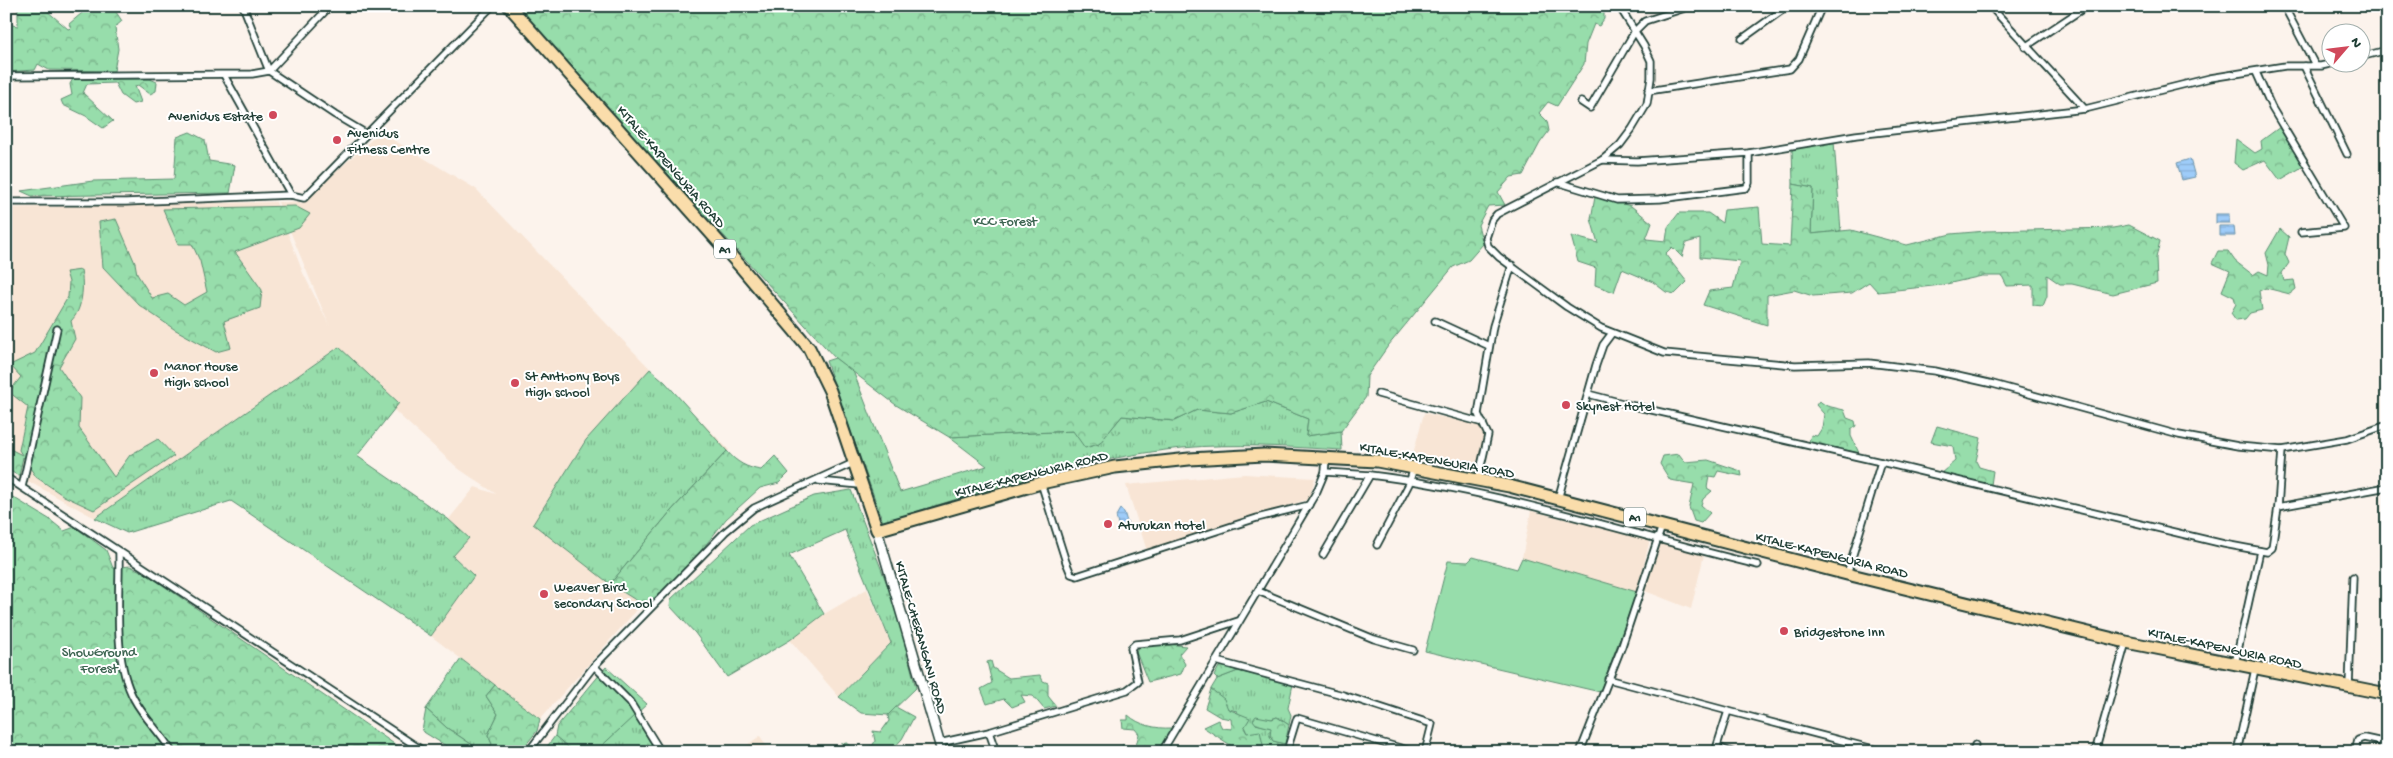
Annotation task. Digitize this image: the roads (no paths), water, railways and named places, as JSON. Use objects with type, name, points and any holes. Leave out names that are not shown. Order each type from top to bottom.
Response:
[{"type":"highway","name":"KITALE-KAPENGURIA ROAD","points":[[509,6],[741,267],[809,348],[830,391],[860,485],[877,530],[1041,483],[1115,467],[1189,459],[1264,454],[1377,461],[1478,480],[1663,524],[1847,574],[2126,642],[2387,694]]},
{"type":"main road","name":"KITALE-CHERANGANI ROAD","points":[[877,530],[940,748]]},
{"type":"street","points":[[243,6],[269,71],[367,134]]},
{"type":"street","points":[[6,76],[224,75],[269,71],[330,6]]},
{"type":"street","points":[[6,202],[126,202],[291,195],[304,198],[492,6]]},
{"type":"street","points":[[1619,6],[1651,61],[1651,78],[1646,104],[1632,129],[1620,145],[1602,160],[1514,204],[1492,220],[1486,238],[1488,246],[1499,257],[1567,307],[1612,333],[1664,353],[1694,357],[1795,364],[1869,363],[1934,371],[1993,384],[2179,435],[2238,446],[2282,450],[2347,439],[2387,425]]},
{"type":"street","points":[[1580,102],[1590,108],[1635,31],[1645,22],[1691,6]]},
{"type":"street","points":[[1742,39],[1788,6]]},
{"type":"street","points":[[1648,91],[1790,69],[1799,58],[1822,6]]},
{"type":"street","points":[[1990,6],[2084,109]]},
{"type":"street","points":[[2026,47],[2087,6]]},
{"type":"street","points":[[2284,6],[2315,65]]},
{"type":"street","points":[[2370,54],[2387,50]]},
{"type":"street","points":[[1602,160],[1637,161],[1749,153],[1856,135],[2084,109],[2210,78],[2285,66],[2320,64]]},
{"type":"street","points":[[2304,66],[2347,154]]},
{"type":"street","points":[[2256,72],[2272,108],[2344,228],[2301,232]]},
{"type":"street","points":[[224,75],[291,195]]},
{"type":"street","points":[[1557,182],[1617,200],[1660,199],[1746,188],[1749,183],[1749,153]]},
{"type":"street","points":[[1478,480],[1488,442],[1487,430],[1478,414],[1489,346],[1512,265]]},
{"type":"street","points":[[1435,321],[1489,346]]},
{"type":"street","points":[[22,487],[58,329]]},
{"type":"street","points":[[1558,499],[1603,345],[1612,333]]},
{"type":"street","points":[[1378,394],[1483,423]]},
{"type":"street","points":[[1588,394],[2267,552],[2272,548],[2278,507],[2282,450]]},
{"type":"street","points":[[1172,752],[1163,750],[1309,505],[1325,472],[1326,458]]},
{"type":"street","points":[[1847,574],[1882,462]]},
{"type":"street","points":[[528,752],[594,666],[725,532],[754,508],[853,463]]},
{"type":"street","points":[[1378,545],[1411,480],[1414,468]]},
{"type":"street","points":[[1325,472],[1411,480],[1503,499],[1758,565]]},
{"type":"street","points":[[1324,555],[1370,475]]},
{"type":"street","points":[[6,477],[425,752]]},
{"type":"street","points":[[817,481],[860,485]]},
{"type":"street","points":[[1041,483],[1066,562],[1071,574],[1077,576],[1257,518],[1309,505]]},
{"type":"street","points":[[2278,507],[2387,487]]},
{"type":"street","points":[[1580,752],[1663,524]]},
{"type":"street","points":[[2235,665],[2260,551]]},
{"type":"street","points":[[119,552],[120,650],[125,674],[134,699],[172,752]]},
{"type":"street","points":[[2348,687],[2354,577]]},
{"type":"street","points":[[1258,591],[1374,639],[1413,650]]},
{"type":"street","points":[[940,748],[1134,687],[1138,680],[1130,648],[1135,644],[1180,640],[1239,621]]},
{"type":"street","points":[[2095,752],[2126,642]]},
{"type":"street","points":[[1216,661],[1343,695],[1432,724],[1425,752]]},
{"type":"street","points":[[594,666],[630,702],[661,752]]},
{"type":"street","points":[[2236,752],[2255,669]]},
{"type":"street","points":[[1608,679],[1885,752]]},
{"type":"street","points":[[1728,711],[1716,750],[1732,752]]},
{"type":"street","points":[[1289,744],[1297,718],[1414,752]]},
{"type":"street","points":[[989,732],[996,752]]},
{"type":"street","points":[[2355,752],[2358,740],[2364,738],[2387,743]]},
{"type":"street","points":[[1973,752],[1975,745]]},
{"type":"water","points":[[2190,159],[2195,177],[2182,180],[2177,163]]},
{"type":"water","points":[[2216,214],[2229,214],[2229,223],[2216,223]]},
{"type":"water","points":[[2219,226],[2234,226],[2235,236],[2219,236]]},
{"type":"water","points":[[1120,509],[1124,512],[1128,525],[1119,528],[1116,516]]},
{"type":"place","name":"Avenidus Estate","points":[[273,115]]},
{"type":"place","name":"Avenidus Fitness Centre","points":[[337,140]]},
{"type":"place","name":"Manor House High school","points":[[154,373]]},
{"type":"place","name":"St Anthony Boys High school","points":[[515,383]]},
{"type":"place","name":"Skynest Hotel","points":[[1566,405]]},
{"type":"place","name":"Aturukan Hotel","points":[[1108,524]]},
{"type":"place","name":"Weaver Bird secondary School","points":[[544,594]]},
{"type":"place","name":"Bridgestone Inn","points":[[1784,631]]},
{"type":"park label","name":"KCC Forest","points":[[1005,220]]},
{"type":"park label","name":"ShowGround Forest","points":[[99,660]]}]
